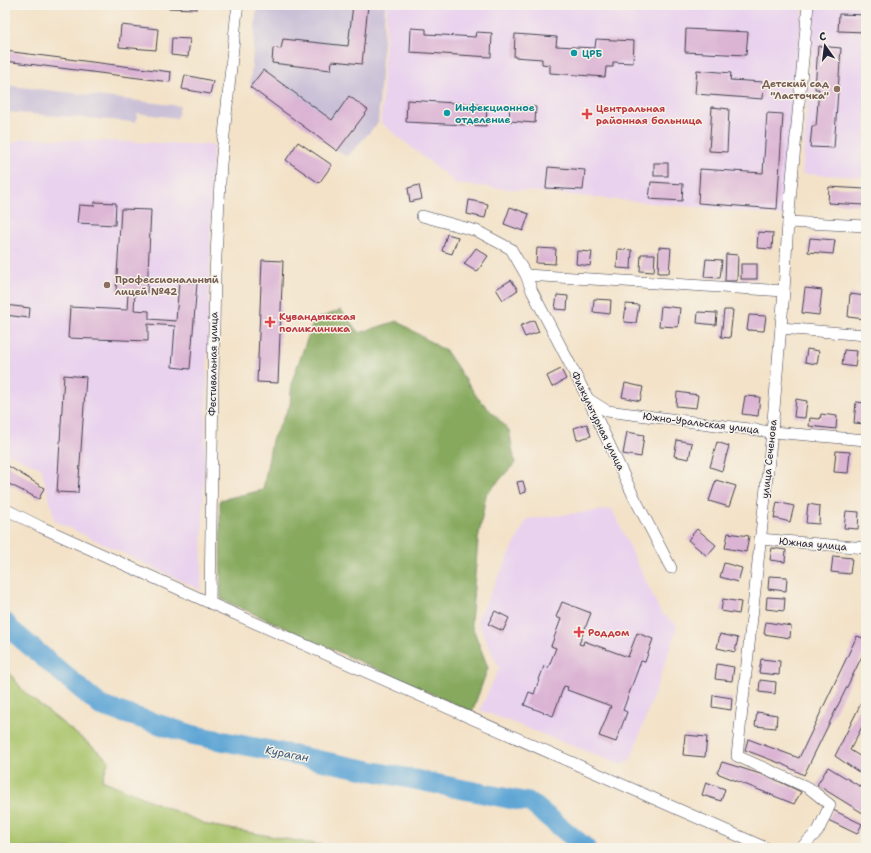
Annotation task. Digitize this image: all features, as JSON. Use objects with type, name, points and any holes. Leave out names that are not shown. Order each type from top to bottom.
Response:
[{"type":"street","name":"Фестивальная улица","points":[[210,603],[215,274],[221,164],[238,5]]},
{"type":"street","name":"улица Сеченова","points":[[801,848],[818,831],[830,805],[809,788],[737,756],[772,432],[784,291],[788,222],[808,5]]},
{"type":"street","name":"Физкультурная улица","points":[[422,216],[477,231],[511,249],[526,274],[532,292],[588,399],[633,496],[671,568]]},
{"type":"street","points":[[788,222],[866,226]]},
{"type":"street","points":[[526,274],[784,291]]},
{"type":"street","points":[[781,328],[866,334]]},
{"type":"street","name":"Южно-Уральская улица","points":[[588,399],[607,411],[772,432],[866,440]]},
{"type":"street","points":[[5,509],[41,527],[210,603],[766,848]]},
{"type":"street","name":"Южная улица","points":[[760,539],[866,548]]},
{"type":"shaded area","points":[[257,5],[385,5],[378,123],[347,157],[250,87]]},
{"type":"shaded area","name":"Центральная районная больница","points":[[387,5],[803,5],[784,216],[457,184],[381,123]]},
{"type":"shaded area","name":"Детский сад \"Ласточка\"","points":[[815,5],[866,5],[866,177],[802,174]]},
{"type":"shaded area","points":[[5,85],[180,106],[177,118],[137,113],[136,122],[5,112]]},
{"type":"shaded area","name":"Профессиональный лицей №42","points":[[23,138],[213,145],[201,590],[55,521],[41,468],[5,452],[5,147]]},
{"type":"shaded area","name":"Роддом","points":[[612,509],[661,613],[677,625],[674,638],[631,759],[622,765],[480,710],[499,668],[477,620],[527,519]]},
{"type":"green space","points":[[341,310],[359,333],[397,321],[447,352],[477,397],[509,430],[515,463],[486,495],[478,540],[471,623],[488,668],[472,712],[221,599],[220,500],[263,490],[272,440],[290,405],[292,381],[314,320]]},
{"type":"green space","points":[[5,667],[25,693],[109,760],[102,780],[208,825],[337,848],[5,848]]},
{"type":"building","points":[[167,5],[197,5],[197,9],[167,8]]},
{"type":"building","points":[[314,5],[340,5],[339,9]]},
{"type":"building","points":[[353,5],[368,5],[362,64],[332,61],[331,70],[272,63],[273,48],[281,49],[283,39],[348,46]]},
{"type":"building","points":[[839,14],[866,15],[866,32],[838,31]]},
{"type":"building","points":[[121,25],[158,29],[156,50],[119,47]]},
{"type":"building","points":[[411,28],[426,29],[426,34],[475,37],[476,32],[492,33],[491,57],[410,52]]},
{"type":"building","points":[[686,29],[748,32],[746,55],[685,52]]},
{"type":"building","name":"ЦРБ","points":[[515,34],[557,37],[556,46],[595,48],[596,39],[634,41],[633,63],[613,62],[613,67],[606,67],[605,77],[550,73],[550,65],[542,64],[542,59],[514,57]]},
{"type":"building","points":[[172,38],[190,39],[188,57],[171,55]]},
{"type":"building","points":[[818,46],[841,48],[834,148],[810,147],[812,126],[816,126],[819,89],[815,89]]},
{"type":"building","points":[[5,51],[171,72],[170,82],[5,61]]},
{"type":"building","points":[[263,70],[332,120],[349,96],[368,110],[337,151],[250,87]]},
{"type":"building","points":[[697,70],[731,73],[730,80],[764,82],[763,99],[695,94]]},
{"type":"building","points":[[185,75],[213,81],[210,94],[182,89]]},
{"type":"building","name":"Инфекционное отделение","points":[[407,100],[487,105],[486,126],[406,122]]},
{"type":"building","points":[[510,105],[536,107],[535,123],[509,121]]},
{"type":"building","points":[[712,107],[729,109],[727,152],[709,151]]},
{"type":"building","points":[[767,113],[783,114],[777,209],[698,203],[700,169],[763,173]]},
{"type":"building","points":[[298,142],[332,165],[319,183],[286,160]]},
{"type":"building","points":[[654,163],[668,163],[668,176],[654,176]]},
{"type":"building","points":[[548,167],[585,170],[583,190],[546,188]]},
{"type":"building","points":[[651,182],[683,184],[682,201],[649,199]]},
{"type":"building","points":[[419,185],[422,199],[410,202],[408,188]]},
{"type":"building","points":[[829,187],[865,189],[864,205],[828,203]]},
{"type":"building","points":[[469,200],[488,204],[485,218],[467,214]]},
{"type":"building","points":[[95,202],[116,203],[115,225],[77,223],[79,205],[94,206]]},
{"type":"building","points":[[510,207],[529,214],[523,231],[504,224]]},
{"type":"building","points":[[121,209],[151,210],[147,293],[135,293],[134,310],[149,311],[149,319],[176,321],[179,281],[197,283],[190,369],[172,367],[175,326],[148,324],[148,341],[68,338],[70,307],[127,310],[128,292],[116,292]]},
{"type":"building","points":[[758,232],[773,233],[772,249],[757,248]]},
{"type":"building","points":[[447,234],[458,237],[452,254],[442,251]]},
{"type":"building","points":[[810,238],[835,240],[833,254],[808,252]]},
{"type":"building","points":[[659,247],[671,248],[669,273],[658,273]]},
{"type":"building","points":[[476,248],[488,256],[477,272],[464,264]]},
{"type":"building","points":[[537,248],[556,249],[555,264],[536,263]]},
{"type":"building","points":[[618,249],[632,250],[631,269],[617,268]]},
{"type":"building","points":[[577,251],[592,252],[590,266],[576,264]]},
{"type":"building","points":[[641,254],[655,254],[654,272],[640,271]]},
{"type":"building","points":[[726,254],[738,255],[737,281],[725,281]]},
{"type":"building","points":[[706,259],[722,260],[720,278],[704,277]]},
{"type":"building","name":"Кувандыкская поликлиника","points":[[262,260],[283,261],[278,383],[257,382]]},
{"type":"building","points":[[741,264],[757,264],[757,279],[741,279]]},
{"type":"building","points":[[511,280],[518,290],[503,300],[496,289]]},
{"type":"building","points":[[805,288],[822,290],[819,315],[802,313]]},
{"type":"building","points":[[850,294],[866,296],[865,319],[848,317]]},
{"type":"building","points":[[557,295],[568,296],[567,310],[555,309]]},
{"type":"building","points":[[594,299],[611,300],[610,314],[593,312]]},
{"type":"building","points":[[626,304],[639,305],[636,323],[624,322]]},
{"type":"building","points":[[5,305],[30,308],[29,318],[5,315]]},
{"type":"building","points":[[661,306],[680,308],[678,327],[659,326]]},
{"type":"building","points":[[724,310],[733,310],[730,338],[721,337]]},
{"type":"building","points":[[698,312],[717,313],[716,325],[697,323]]},
{"type":"building","points":[[749,315],[766,316],[764,331],[747,330]]},
{"type":"building","points":[[534,320],[539,332],[525,337],[520,326]]},
{"type":"building","points":[[807,349],[819,351],[817,364],[805,362]]},
{"type":"building","points":[[844,350],[857,351],[855,367],[842,365]]},
{"type":"building","points":[[561,369],[566,379],[552,387],[547,376]]},
{"type":"building","points":[[64,375],[86,377],[78,493],[57,492]]},
{"type":"building","points":[[625,383],[643,387],[640,401],[622,397]]},
{"type":"building","points":[[677,392],[698,395],[696,408],[676,406]]},
{"type":"building","points":[[745,396],[760,397],[758,416],[742,414]]},
{"type":"building","points":[[796,399],[807,401],[805,418],[794,417]]},
{"type":"building","points":[[856,402],[866,403],[866,424],[854,423]]},
{"type":"building","points":[[821,414],[837,416],[836,429],[809,426],[810,418],[820,419]]},
{"type":"building","points":[[587,424],[591,436],[577,440],[574,428]]},
{"type":"building","points":[[627,432],[644,435],[641,457],[623,454]]},
{"type":"building","points":[[677,440],[692,443],[689,459],[674,456]]},
{"type":"building","points":[[717,442],[729,446],[722,471],[710,467]]},
{"type":"building","points":[[836,451],[850,452],[848,473],[834,472]]},
{"type":"building","points":[[5,464],[44,488],[39,499],[5,482]]},
{"type":"building","points":[[716,480],[736,486],[729,507],[709,501]]},
{"type":"building","points":[[523,481],[526,492],[520,494],[517,482]]},
{"type":"building","points":[[777,502],[794,506],[790,522],[774,518]]},
{"type":"building","points":[[808,504],[820,506],[819,524],[806,523]]},
{"type":"building","points":[[846,511],[859,512],[858,529],[844,528]]},
{"type":"building","points":[[697,529],[716,545],[707,556],[688,540]]},
{"type":"building","points":[[728,533],[749,536],[746,552],[725,548]]},
{"type":"building","points":[[772,548],[786,550],[785,562],[770,560]]},
{"type":"building","points":[[833,556],[852,558],[850,574],[831,572]]},
{"type":"building","points":[[865,559],[866,574],[863,574]]},
{"type":"building","points":[[724,563],[742,568],[738,582],[720,577]]},
{"type":"building","points":[[769,576],[787,577],[786,591],[768,589]]},
{"type":"building","points":[[767,597],[785,598],[784,611],[766,609]]},
{"type":"building","points":[[723,599],[741,602],[739,614],[721,611]]},
{"type":"building","points":[[562,602],[591,613],[579,644],[583,645],[584,641],[628,657],[637,633],[653,639],[645,662],[641,661],[623,710],[627,712],[616,742],[599,736],[611,706],[567,690],[568,687],[564,686],[553,716],[524,705],[529,692],[534,694],[544,666],[548,668],[556,648],[551,646],[561,619],[556,617]]},
{"type":"building","points":[[495,611],[509,618],[503,631],[488,624]]},
{"type":"building","points":[[766,622],[791,626],[790,638],[764,634]]},
{"type":"building","points":[[720,634],[738,638],[735,652],[717,648]]},
{"type":"building","points":[[857,636],[866,639],[866,648],[804,775],[782,764],[745,750],[748,739],[799,758]]},
{"type":"building","points":[[761,659],[780,661],[779,675],[759,673]]},
{"type":"building","points":[[717,664],[734,667],[732,681],[715,679]]},
{"type":"building","points":[[760,680],[776,682],[775,694],[759,692]]},
{"type":"building","points":[[866,693],[866,719],[850,750],[866,760],[866,777],[835,756]]},
{"type":"building","points":[[713,695],[732,698],[731,710],[712,707]]},
{"type":"building","points":[[757,712],[777,715],[776,728],[755,726]]},
{"type":"building","points":[[685,735],[707,737],[705,757],[683,755]]},
{"type":"building","points":[[722,762],[770,777],[801,792],[794,804],[717,773]]},
{"type":"building","points":[[828,767],[866,790],[866,815],[817,785]]},
{"type":"building","points":[[706,782],[725,789],[721,801],[702,795]]},
{"type":"building","points":[[833,810],[862,824],[857,834],[828,820]]},
{"type":"waterway","name":"Кураган","points":[[5,622],[10,629],[101,706],[193,735],[531,803],[586,848]]},
{"type":"place","name":"ЦРБ","points":[[574,53]]},
{"type":"place","name":"Детский сад \"Ласточка\"","points":[[837,89]]},
{"type":"place","name":"Инфекционное отделение","points":[[447,113]]},
{"type":"place","name":"Центральная районная больница","points":[[587,114]]},
{"type":"place","name":"Профессиональный лицей №42","points":[[107,285]]},
{"type":"place","name":"Кувандыкская поликлиника","points":[[270,322]]},
{"type":"place","name":"Роддом","points":[[579,632]]}]
